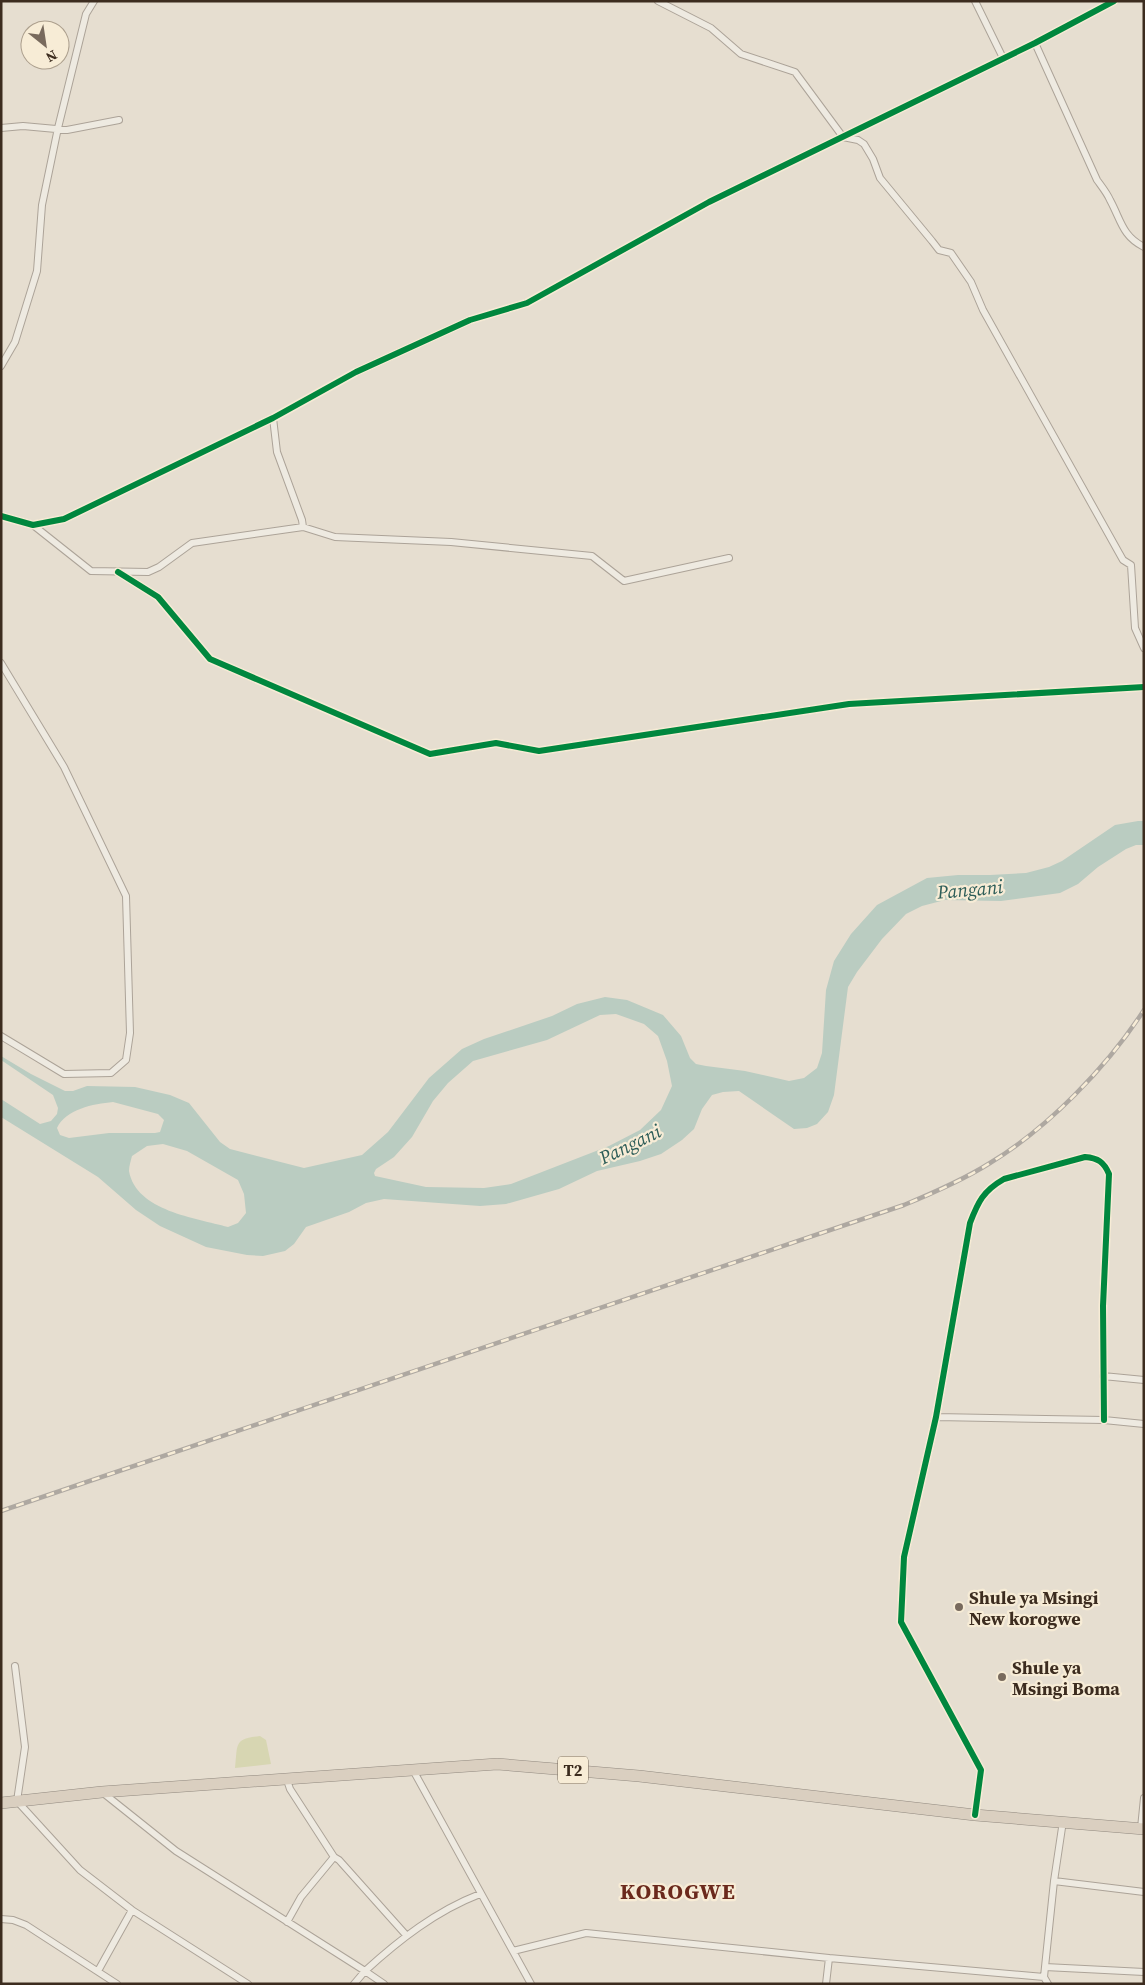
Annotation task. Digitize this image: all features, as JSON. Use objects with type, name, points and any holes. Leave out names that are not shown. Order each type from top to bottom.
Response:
[{"type":"highway","name":"T2","points":[[1,1803],[102,1792],[497,1764],[639,1776],[975,1814],[1142,1828]]},
{"type":"street","points":[[1,366],[15,342],[37,271],[42,205],[58,128],[86,14],[94,1]]},
{"type":"street","points":[[658,1],[710,28],[741,54],[795,72],[843,137],[858,140],[864,144],[873,159],[880,178],[939,250],[951,254],[972,282],[983,310],[1124,560],[1130,565],[1135,628],[1144,648]]},
{"type":"street","points":[[975,1],[1003,58]]},
{"type":"street","points":[[33,525],[64,519],[273,418],[356,372],[470,320],[527,303],[709,202],[1036,43],[1114,1]]},
{"type":"street","points":[[1036,43],[1097,180],[1133,242],[1144,247]]},
{"type":"street","points":[[1,128],[23,126],[68,130],[120,120]]},
{"type":"street","points":[[273,418],[277,452],[303,527]]},
{"type":"street","points":[[1,516],[33,525],[91,572],[148,572],[159,567],[192,543],[303,527],[335,537],[451,542],[592,556],[624,581],[729,558]]},
{"type":"street","points":[[118,572],[158,597],[210,659],[430,754],[496,742],[539,750],[849,704],[1144,687]]},
{"type":"street","points":[[1,663],[64,767],[126,896],[130,1033],[126,1060],[111,1073],[64,1074],[1,1036]]},
{"type":"street","points":[[975,1814],[981,1770],[901,1622],[904,1557],[936,1417],[970,1223],[978,1202],[993,1186],[1004,1179],[1085,1157],[1096,1158],[1106,1166],[1109,1174],[1103,1306],[1104,1420]]},
{"type":"street","points":[[1104,1376],[1144,1380]]},
{"type":"street","points":[[936,1417],[1104,1420],[1144,1424]]},
{"type":"street","points":[[15,1666],[25,1747],[17,1800],[80,1870],[132,1910],[248,1984]]},
{"type":"street","points":[[413,1770],[530,1984]]},
{"type":"street","points":[[287,1780],[290,1789],[334,1858],[339,1860],[406,1935]]},
{"type":"street","points":[[102,1792],[176,1851],[384,1984]]},
{"type":"street","points":[[1142,1828],[1144,1798]]},
{"type":"street","points":[[1048,1984],[1044,1977],[1045,1966],[1054,1881],[1063,1821]]},
{"type":"street","points":[[287,1922],[301,1896],[334,1858]]},
{"type":"street","points":[[1054,1881],[1144,1892]]},
{"type":"street","points":[[354,1984],[365,1971],[406,1935],[464,1900],[480,1894]]},
{"type":"street","points":[[98,1971],[132,1910]]},
{"type":"street","points":[[1,1919],[14,1920],[26,1925],[117,1984]]},
{"type":"street","points":[[513,1951],[586,1932],[829,1958],[1044,1977]]},
{"type":"street","points":[[826,1984],[829,1958]]},
{"type":"street","points":[[1045,1966],[1144,1972]]},
{"type":"green space","points":[[260,1736],[266,1740],[271,1764],[235,1768],[238,1744],[245,1739]]},
{"type":"water","name":"Pangani","points":[[1144,821],[1144,845],[1136,845],[1126,849],[1098,867],[1078,884],[1060,893],[1001,901],[945,900],[922,906],[906,914],[882,939],[848,987],[834,1095],[828,1112],[817,1124],[807,1128],[794,1129],[739,1091],[723,1092],[712,1095],[702,1109],[694,1129],[682,1140],[661,1154],[597,1171],[559,1189],[506,1204],[480,1206],[384,1199],[366,1203],[349,1212],[306,1227],[294,1244],[285,1251],[263,1256],[247,1255],[206,1247],[160,1226],[136,1210],[98,1177],[1,1117],[1,1099],[40,1124],[51,1121],[57,1114],[58,1108],[53,1095],[1,1060],[1,1056],[65,1091],[73,1091],[87,1086],[135,1087],[170,1095],[189,1103],[220,1142],[230,1149],[304,1168],[362,1155],[388,1132],[429,1078],[462,1049],[484,1039],[552,1016],[577,1004],[605,997],[627,1000],[663,1015],[681,1036],[690,1058],[696,1064],[745,1071],[789,1081],[804,1078],[817,1068],[822,1053],[826,990],[834,961],[851,934],[877,905],[927,878],[1026,873],[1049,867],[1062,861],[1115,825]],"holes":[[[616,1014],[644,1024],[658,1036],[667,1061],[672,1086],[661,1110],[640,1130],[609,1146],[511,1184],[484,1188],[426,1187],[375,1176],[376,1169],[394,1157],[412,1137],[433,1101],[448,1083],[473,1061],[547,1040],[600,1015]],[[113,1102],[158,1114],[164,1120],[160,1132],[109,1133],[69,1138],[60,1135],[57,1128],[67,1116],[89,1106]],[[163,1144],[187,1151],[238,1180],[244,1194],[246,1213],[238,1223],[228,1227],[184,1216],[155,1204],[134,1185],[129,1171],[132,1156],[147,1146]]]},
{"type":"railway","points":[[1,1511],[926,1196],[980,1169],[1012,1149],[1033,1132],[1075,1095],[1112,1053],[1144,1010]]},
{"type":"cycle path","points":[[1,516],[33,525],[64,519],[273,418],[356,372],[470,320],[527,303],[709,202],[1035,43],[1114,1]]},
{"type":"cycle path","points":[[118,572],[158,597],[210,659],[430,754],[496,743],[539,751],[849,704],[1144,687]]},
{"type":"cycle path","points":[[975,1815],[981,1770],[901,1622],[904,1557],[936,1417],[970,1223],[976,1209],[986,1193],[1004,1179],[1085,1157],[1100,1161],[1109,1174],[1103,1306],[1104,1420]]},
{"type":"place","name":"Shule ya Msingi New korogwe","points":[[959,1607]]},
{"type":"place","name":"Shule ya Msingi Boma","points":[[1002,1677]]},
{"type":"district","name":"KOROGWE","points":[[678,1891]]}]
